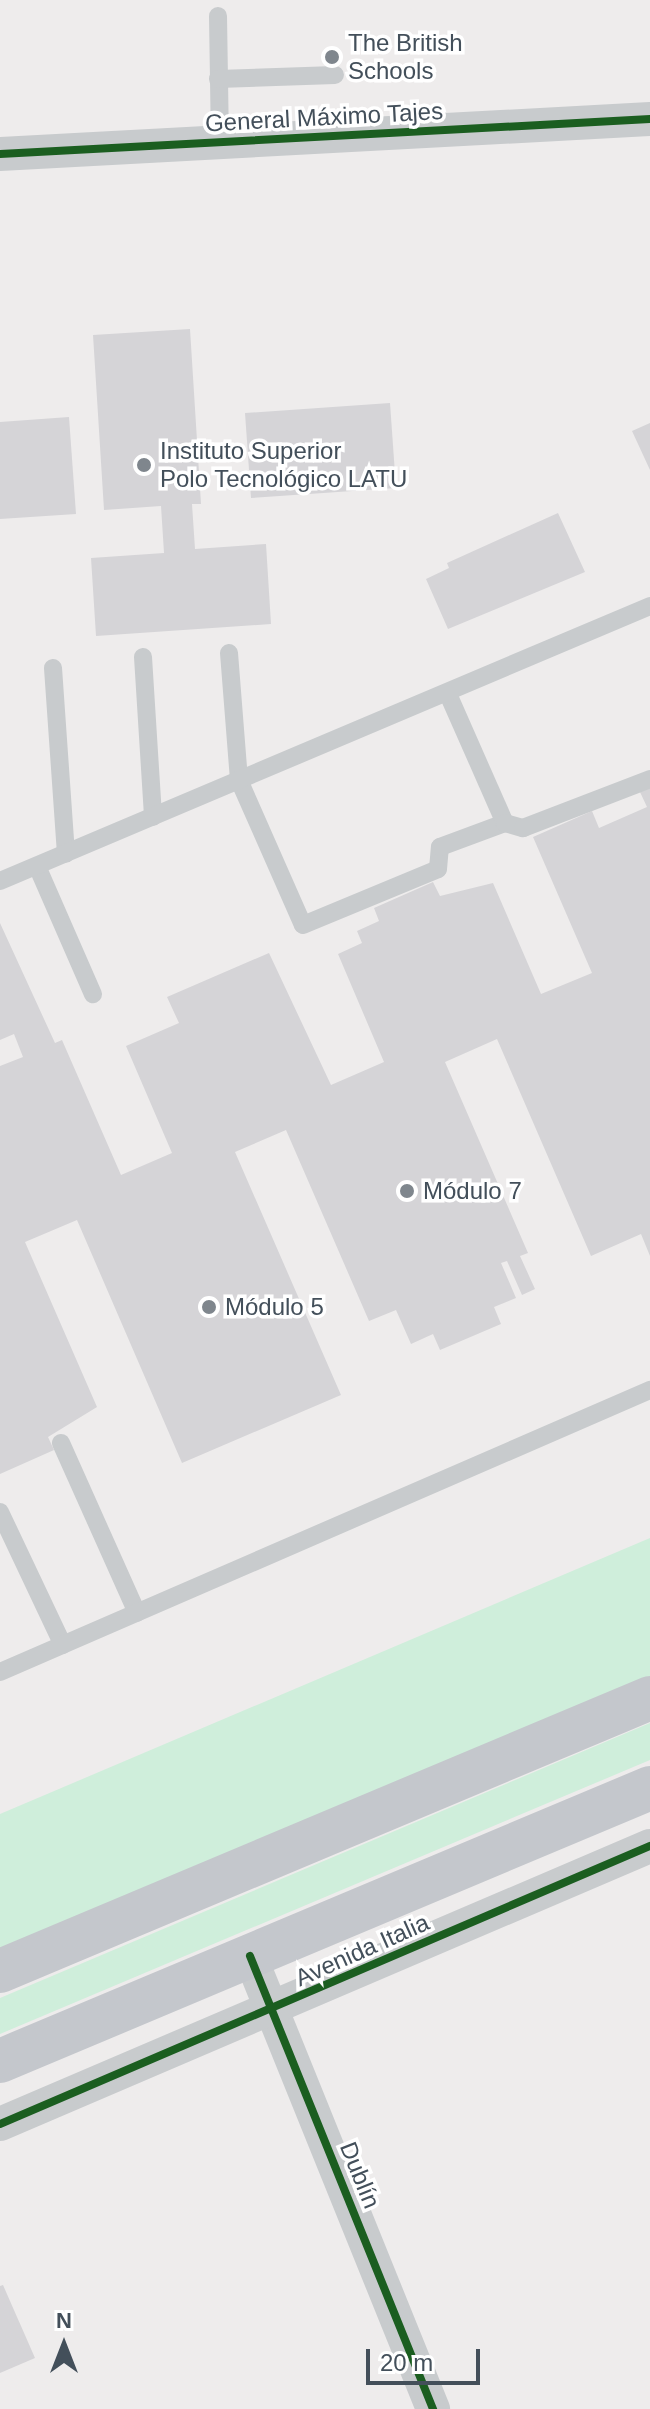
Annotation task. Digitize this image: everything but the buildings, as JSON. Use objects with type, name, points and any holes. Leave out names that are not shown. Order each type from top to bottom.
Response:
[{"type":"main road","points":[[0,1971],[650,1698]]},
{"type":"main road","name":"Avenida Italia","points":[[0,2061],[650,1788]]},
{"type":"street","name":"General Máximo Tajes","points":[[0,154],[650,119]]},
{"type":"street","name":"Avenida Italia","points":[[0,2124],[272,2011],[650,1846]]},
{"type":"street","name":"Dublín","points":[[250,1956],[433,2409]]},
{"type":"lane","points":[[218,16],[220,142]]},
{"type":"lane","points":[[218,79],[335,75]]},
{"type":"lane","points":[[0,881],[650,606]]},
{"type":"lane","points":[[229,653],[239,780],[303,925],[438,869],[440,847],[505,823],[523,828],[650,779]]},
{"type":"lane","points":[[143,657],[153,817]]},
{"type":"lane","points":[[53,668],[66,854]]},
{"type":"lane","points":[[448,694],[505,823]]},
{"type":"lane","points":[[37,866],[93,994]]},
{"type":"lane","points":[[0,1672],[650,1390]]},
{"type":"lane","points":[[61,1443],[137,1613]]},
{"type":"lane","points":[[0,1512],[63,1645]]},
{"type":"green space","points":[[650,1538],[650,1689],[0,1965],[0,1814]]},
{"type":"green space","points":[[650,1723],[650,1760],[0,2034],[0,1998]]},
{"type":"cycle path","points":[[0,154],[650,119]]},
{"type":"cycle path","points":[[0,2124],[650,1846]]},
{"type":"cycle path","points":[[250,1956],[433,2409]]},
{"type":"place","name":"The British Schools","points":[[332,57]]},
{"type":"place","name":"Instituto Superior Polo Tecnológico LATU","points":[[144,465]]},
{"type":"place","name":"Módulo 7","points":[[407,1191]]},
{"type":"place","name":"Módulo 5","points":[[209,1307]]}]
